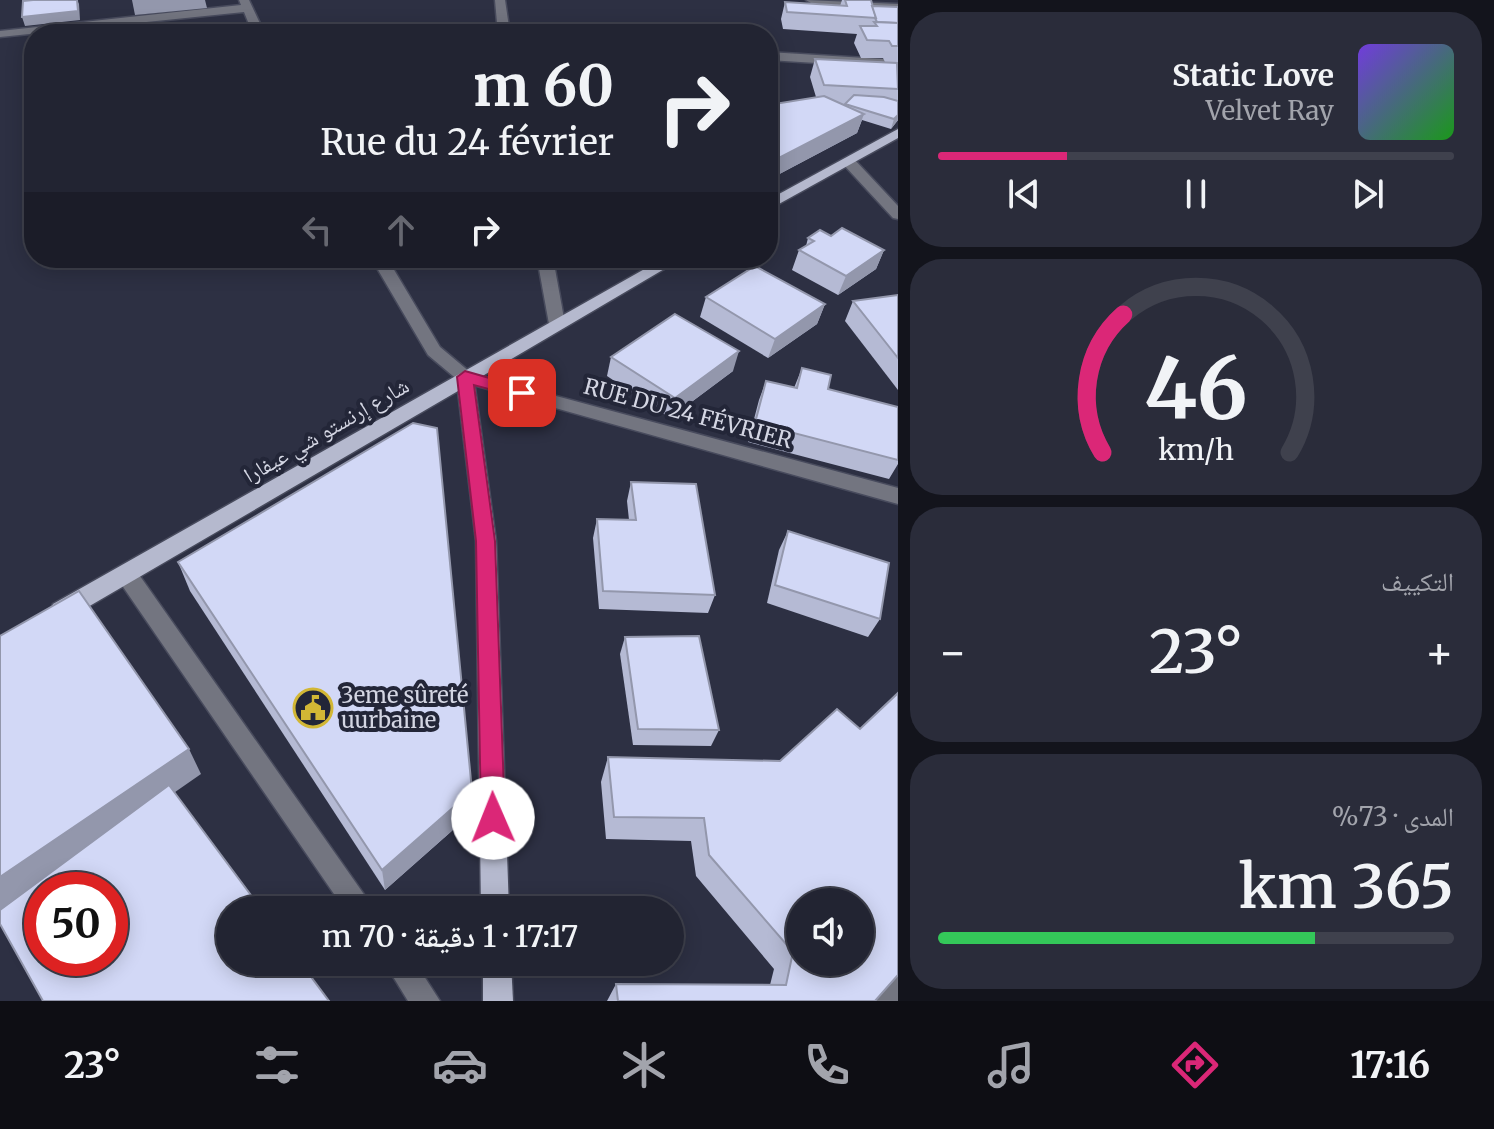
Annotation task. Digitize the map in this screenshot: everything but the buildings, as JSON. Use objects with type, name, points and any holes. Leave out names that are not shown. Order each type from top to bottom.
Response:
[{"type":"main road","points":[[778,200],[898,133]]},
{"type":"main road","name":"شارع إرنستو شي عيفارا","points":[[38,623],[127,575],[657,268]]},
{"type":"main road","points":[[465,377],[486,541],[495,896]]},
{"type":"main road","points":[[497,976],[498,1001]]},
{"type":"street","points":[[500,0],[503,24]]},
{"type":"street","points":[[811,0],[898,7]]},
{"type":"street","points":[[82,24],[245,4],[254,24]]},
{"type":"street","points":[[0,34],[24,31]]},
{"type":"street","points":[[778,57],[898,64]]},
{"type":"street","points":[[848,161],[898,215]]},
{"type":"street","points":[[385,268],[434,351],[465,377]]},
{"type":"street","points":[[547,268],[557,324]]},
{"type":"street","name":"RUE DU 24 FÉVRIER","points":[[465,377],[898,496]]},
{"type":"street","points":[[127,575],[351,896]]},
{"type":"street","points":[[408,976],[425,1001]]},
{"type":"street","points":[[888,1001],[898,990]]},
{"type":"place","name":"3eme sûreté uurbaine","points":[[313,708]]},
{"type":"route","points":[[493,818],[486,541],[465,377],[522,393]]}]
